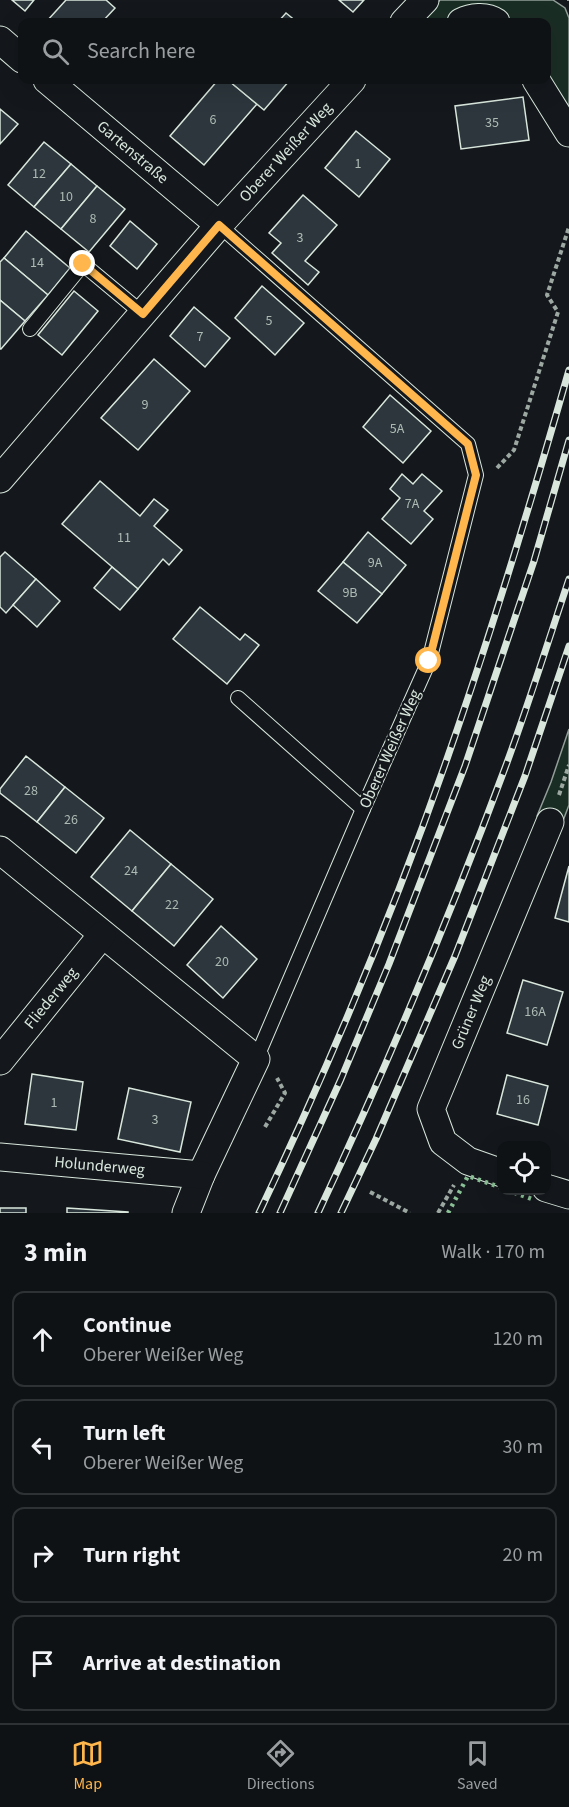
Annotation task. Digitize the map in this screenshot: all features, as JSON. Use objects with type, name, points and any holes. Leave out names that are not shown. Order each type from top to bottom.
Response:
[{"type":"street","points":[[408,18],[425,0]]},
{"type":"street","points":[[469,18],[490,18]]},
{"type":"street","points":[[0,40],[18,56]]},
{"type":"street","name":"Gartenstraße","points":[[52,84],[219,225]]},
{"type":"street","name":"Oberer Weißer Weg","points":[[0,479],[219,225],[348,84]]},
{"type":"street","points":[[538,84],[569,133]]},
{"type":"street","name":"Grüner Weg","points":[[497,1172],[468,1161],[443,1142],[431,1109],[550,822]]},
{"type":"street","points":[[0,850],[256,1059]]},
{"type":"street","name":"Fliederweg","points":[[0,1061],[102,935]]},
{"type":"street","name":"Oberer Weißer Weg","points":[[186,1213],[201,1174],[256,1059]]},
{"type":"street","name":"Holunderweg","points":[[0,1157],[201,1174]]},
{"type":"lane","name":"Oberer Weißer Weg","points":[[219,225],[468,444],[476,475],[429,661],[256,1059]]},
{"type":"lane","points":[[30,329],[83,264],[143,314]]},
{"type":"lane","points":[[238,698],[363,809]]},
{"type":"path","points":[[476,475],[496,469],[514,450],[558,312],[547,295],[569,228]]},
{"type":"path","points":[[265,1127],[285,1094]]},
{"type":"path","points":[[370,1192],[410,1213]]},
{"type":"green space","points":[[440,0],[553,0],[565,8],[569,18],[569,110],[551,83],[551,18],[505,18],[491,8],[466,9],[450,18],[423,18]]},
{"type":"green space","points":[[569,729],[569,805],[561,826],[537,816]]},
{"type":"building","points":[[12,0],[34,0],[25,11]]},
{"type":"building","points":[[66,0],[106,0],[115,8],[106,18],[50,18]]},
{"type":"building","points":[[339,0],[364,0],[353,12]]},
{"type":"building","points":[[286,13],[292,18],[282,18]]},
{"type":"building","points":[[215,84],[233,84],[257,104],[204,165],[170,136]]},
{"type":"building","points":[[233,84],[287,84],[264,110]]},
{"type":"building","points":[[523,97],[529,140],[461,149],[455,106]]},
{"type":"building","points":[[0,109],[18,124],[0,144]]},
{"type":"building","points":[[356,131],[390,159],[359,197],[325,168]]},
{"type":"building","points":[[44,142],[71,164],[34,207],[8,185]]},
{"type":"building","points":[[71,164],[97,186],[61,229],[34,207]]},
{"type":"building","points":[[97,186],[125,209],[89,252],[61,229]]},
{"type":"building","points":[[303,195],[337,225],[305,261],[319,272],[308,285],[272,253],[281,243],[269,233]]},
{"type":"building","points":[[130,221],[157,244],[137,269],[110,246]]},
{"type":"building","points":[[26,231],[70,268],[48,295],[4,258]]},
{"type":"building","points":[[4,258],[48,295],[25,321],[0,300],[0,262]]},
{"type":"building","points":[[262,286],[304,323],[275,355],[235,318]]},
{"type":"building","points":[[74,291],[98,311],[62,355],[38,335]]},
{"type":"building","points":[[0,300],[25,321],[1,349],[0,349]]},
{"type":"building","points":[[194,307],[230,338],[205,367],[170,336]]},
{"type":"building","points":[[154,359],[190,391],[138,450],[101,418]]},
{"type":"building","points":[[390,395],[431,431],[403,463],[363,427]]},
{"type":"building","points":[[402,474],[413,484],[422,474],[442,491],[424,511],[433,519],[411,544],[382,519],[400,498],[390,489]]},
{"type":"building","points":[[100,481],[140,516],[154,499],[168,510],[154,526],[182,550],[169,565],[163,559],[138,589],[62,524]]},
{"type":"building","points":[[368,532],[406,565],[382,594],[343,562]]},
{"type":"building","points":[[5,552],[36,579],[6,613],[0,607],[0,557]]},
{"type":"building","points":[[343,562],[382,594],[357,623],[318,591]]},
{"type":"building","points":[[112,567],[138,589],[120,610],[94,588]]},
{"type":"building","points":[[36,579],[60,601],[37,627],[13,605]]},
{"type":"building","points":[[200,607],[240,640],[245,634],[259,645],[227,684],[173,639]]},
{"type":"building","points":[[26,756],[65,787],[37,822],[0,793],[0,789]]},
{"type":"building","points":[[65,787],[104,818],[76,853],[37,822]]},
{"type":"building","points":[[130,830],[171,864],[132,911],[91,877]]},
{"type":"building","points":[[171,864],[213,899],[174,946],[132,911]]},
{"type":"building","points":[[569,866],[569,922],[555,918]]},
{"type":"building","points":[[221,926],[257,959],[223,998],[187,965]]},
{"type":"building","points":[[523,980],[563,992],[547,1045],[507,1033]]},
{"type":"building","points":[[32,1074],[83,1082],[76,1130],[25,1124]]},
{"type":"building","points":[[507,1075],[548,1086],[538,1125],[497,1114]]},
{"type":"building","points":[[129,1088],[191,1102],[180,1152],[118,1139]]},
{"type":"building","points":[[0,1208],[26,1208],[26,1213],[0,1213]]},
{"type":"building","points":[[67,1208],[128,1212],[128,1213],[67,1213]]},
{"type":"railway","points":[[259,1213],[311,1101],[406,872],[465,708],[569,370]]},
{"type":"railway","points":[[280,1213],[341,1079],[389,964],[465,766],[534,561],[569,440]]},
{"type":"railway","points":[[318,1213],[368,1104],[462,881],[530,698],[569,579]]},
{"type":"railway","points":[[341,1213],[376,1139],[455,956],[525,776],[569,646]]},
{"type":"hedge","points":[[448,1213],[468,1176],[497,1186]]},
{"type":"hedge","points":[[521,1195],[532,1199]]},
{"type":"route","points":[[83,264],[143,314],[219,225],[468,444],[476,475],[429,661]]}]
